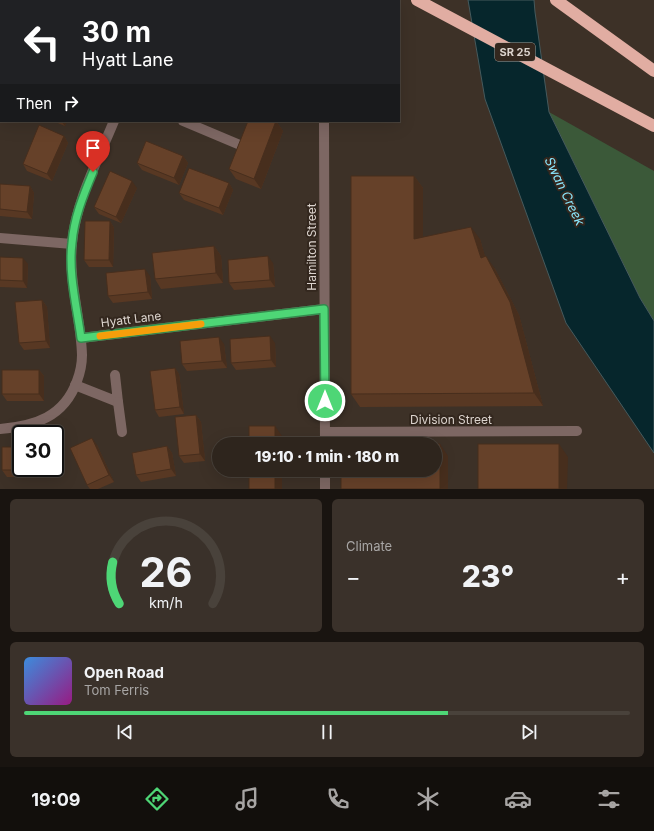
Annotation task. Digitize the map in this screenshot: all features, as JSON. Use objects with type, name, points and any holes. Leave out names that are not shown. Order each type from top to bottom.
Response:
[{"type":"highway","name":"SR 25","points":[[417,0],[654,126]]},
{"type":"highway","points":[[556,0],[654,71]]},
{"type":"street","points":[[0,429],[17,427],[47,418],[61,408],[71,395],[79,376],[82,357],[81,338],[72,268],[72,244],[82,198],[114,122]]},
{"type":"street","points":[[185,122],[240,145]]},
{"type":"street","name":"Hamilton Street","points":[[324,122],[325,437]]},
{"type":"street","points":[[0,238],[72,244]]},
{"type":"street","name":"Hyatt Lane","points":[[81,338],[324,309]]},
{"type":"street","points":[[115,375],[122,432]]},
{"type":"street","points":[[75,385],[118,402]]},
{"type":"street","name":"Division Street","points":[[325,432],[577,431]]},
{"type":"street","points":[[325,477],[325,489]]},
{"type":"green space","points":[[549,112],[654,171],[654,321],[640,298]]},
{"type":"water","name":"Swan Creek","points":[[468,0],[534,0],[549,112],[640,298],[654,321],[654,453],[566,323],[485,99]]},
{"type":"building","points":[[248,122],[276,122],[254,179],[229,169]]},
{"type":"building","points":[[39,125],[64,136],[47,174],[23,164]]},
{"type":"building","points":[[146,141],[183,156],[174,178],[137,163]]},
{"type":"building","points":[[189,168],[229,183],[219,208],[179,193]]},
{"type":"building","points":[[110,171],[132,181],[116,217],[94,207]]},
{"type":"building","points":[[351,176],[414,176],[414,239],[471,227],[481,258],[486,256],[510,302],[534,393],[351,394]]},
{"type":"building","points":[[0,184],[30,186],[27,212],[0,209]]},
{"type":"building","points":[[85,221],[110,221],[109,260],[84,260]]},
{"type":"building","points":[[214,246],[216,273],[155,279],[152,253]]},
{"type":"building","points":[[268,256],[270,280],[229,283],[228,260]]},
{"type":"building","points":[[0,257],[23,258],[23,281],[0,280]]},
{"type":"building","points":[[145,269],[148,292],[108,296],[106,273]]},
{"type":"building","points":[[42,300],[46,341],[19,343],[15,302]]},
{"type":"building","points":[[270,336],[271,360],[231,363],[230,339]]},
{"type":"building","points":[[219,337],[222,361],[182,364],[180,341]]},
{"type":"building","points":[[175,368],[180,407],[155,410],[150,371]]},
{"type":"building","points":[[2,370],[39,370],[39,394],[2,394]]},
{"type":"building","points":[[196,415],[200,454],[179,456],[175,417]]},
{"type":"building","points":[[249,426],[275,426],[275,437],[249,437]]},
{"type":"building","points":[[92,438],[109,475],[87,485],[70,448]]},
{"type":"building","points":[[478,444],[559,444],[559,489],[478,489]]},
{"type":"building","points":[[167,446],[171,469],[136,475],[132,453]]},
{"type":"building","points":[[2,447],[12,447],[12,470],[2,470]]},
{"type":"building","points":[[249,477],[275,477],[275,489],[249,489]]},
{"type":"building","points":[[341,477],[440,477],[440,489],[341,489]]},
{"type":"slow traffic","points":[[100,336],[201,324]]},
{"type":"route","points":[[93,172],[82,198],[72,244],[74,291],[81,338],[324,309],[325,401]]}]
